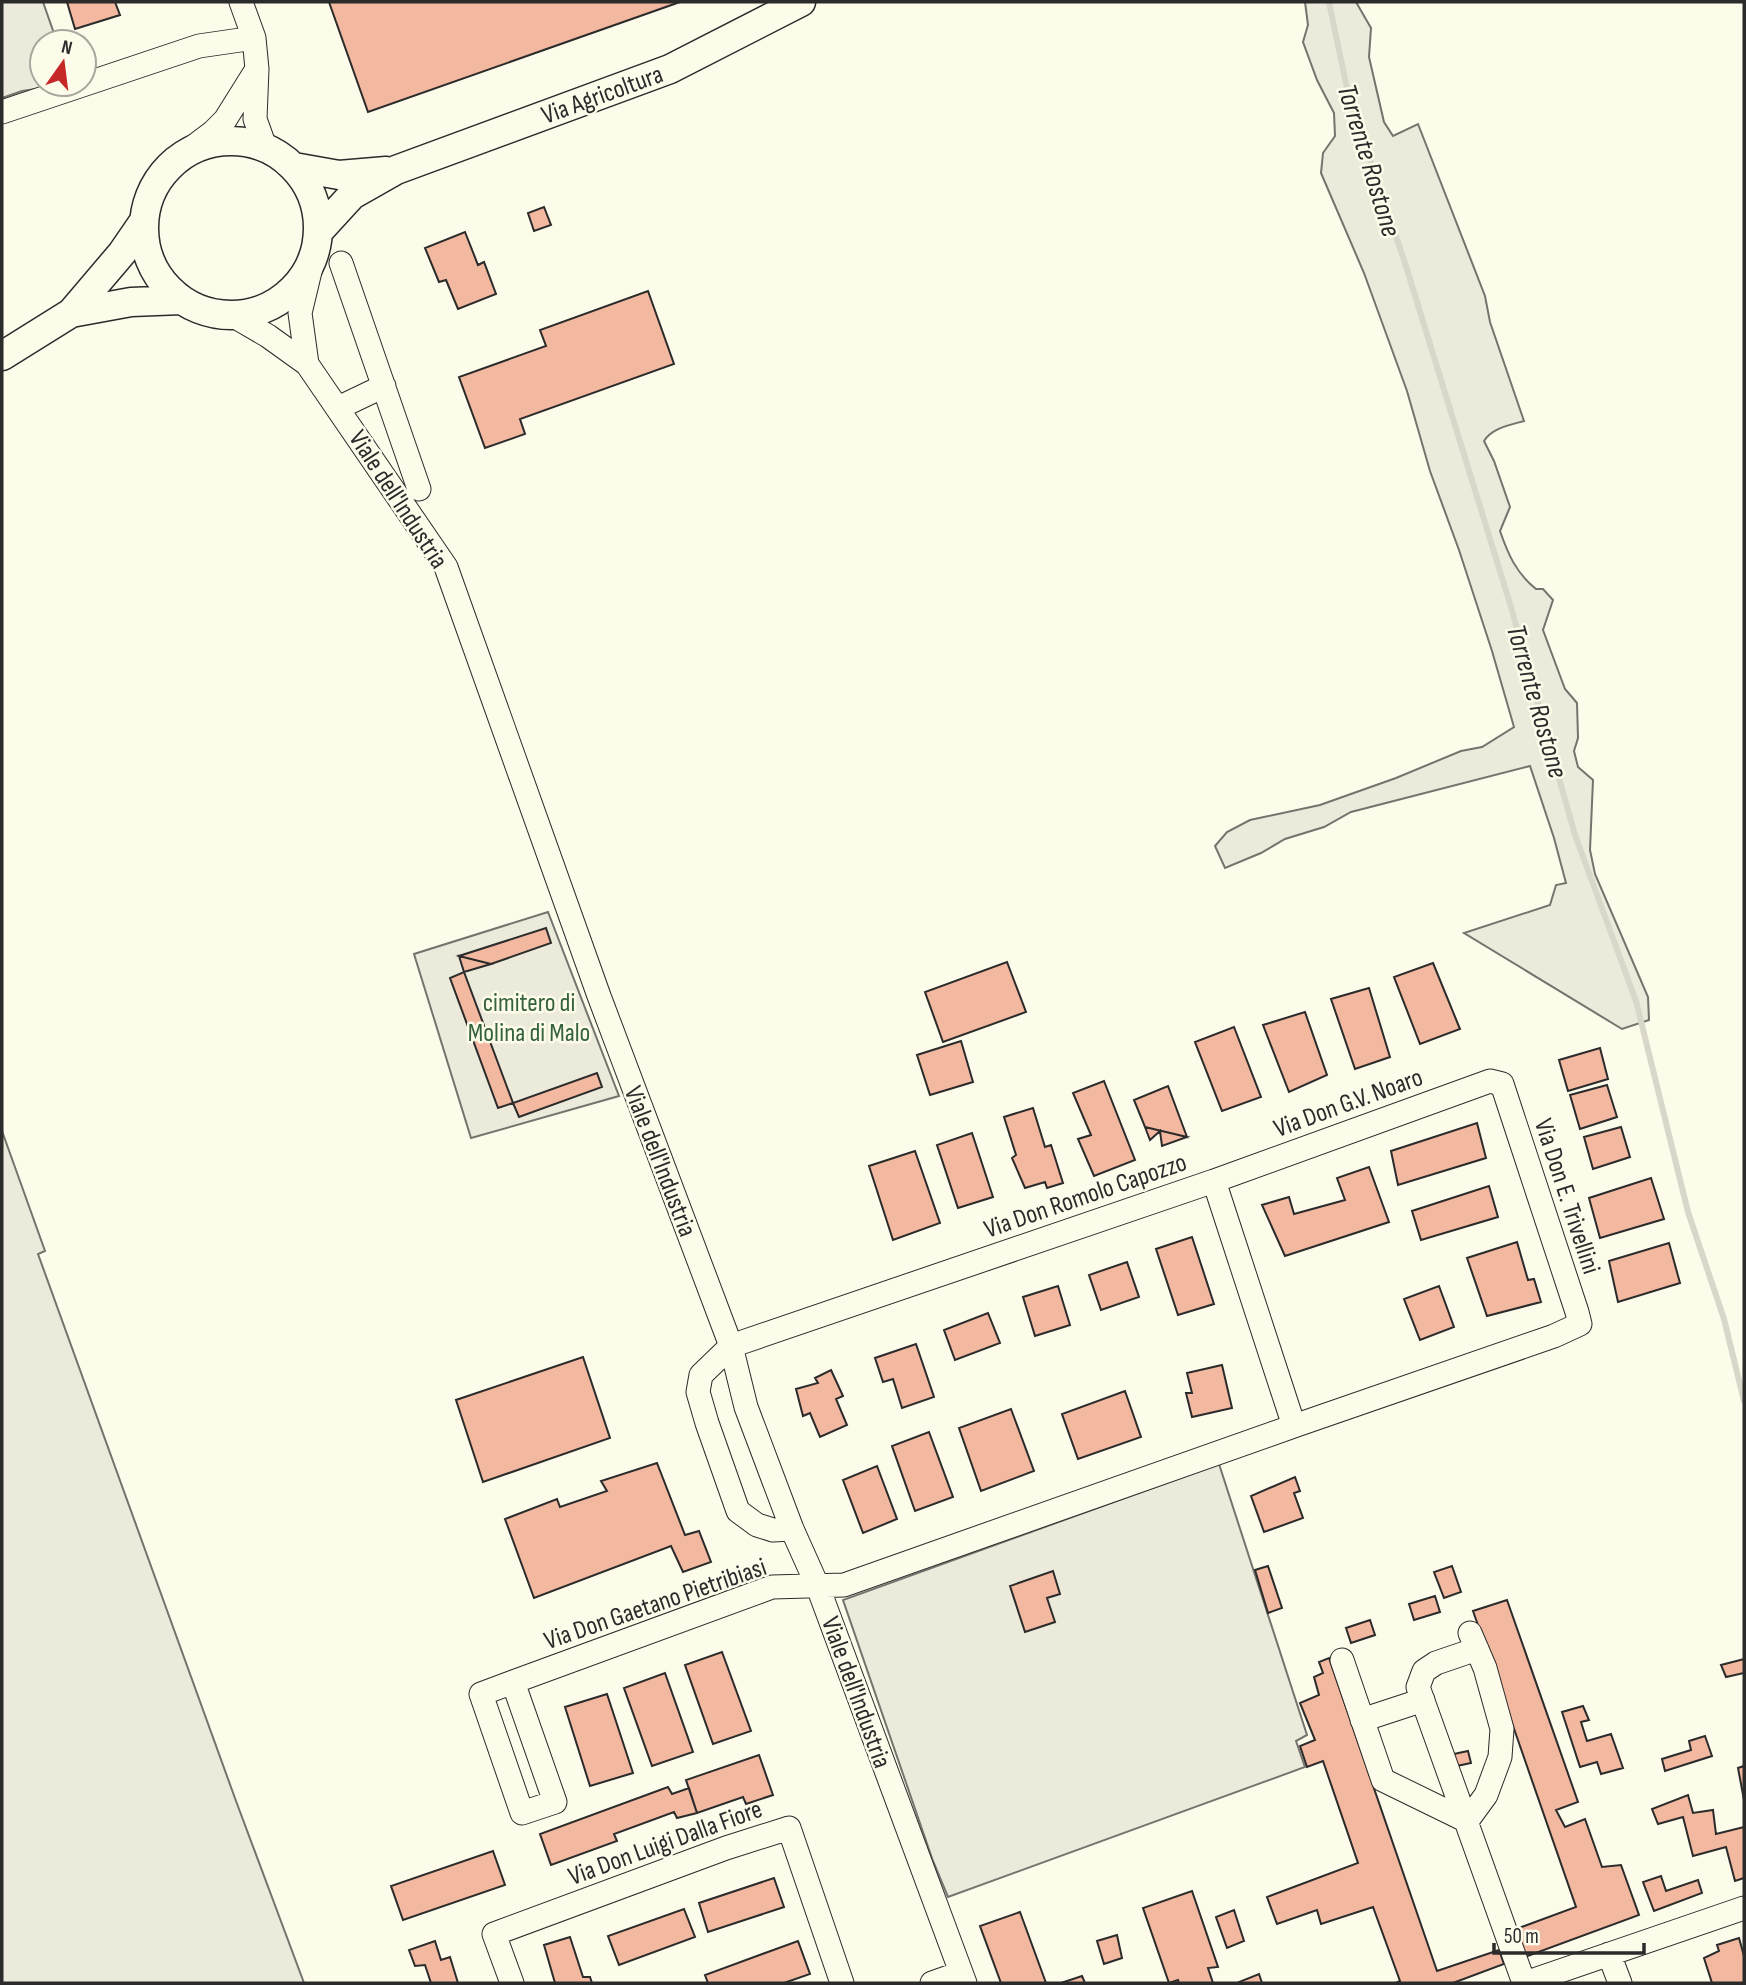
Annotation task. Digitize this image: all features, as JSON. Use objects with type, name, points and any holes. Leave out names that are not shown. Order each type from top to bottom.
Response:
[{"type":"main road","name":"Via Agricoltura","points":[[319,232],[352,195],[396,170],[670,69],[801,2]]},
{"type":"main road","name":"Viale dell'Industria","points":[[241,141],[265,147],[294,167],[308,186],[317,208],[319,232],[312,263],[298,284],[280,301],[257,312],[232,315],[206,312],[182,300],[164,285],[152,266],[145,244],[144,221],[148,200],[158,180],[172,163],[193,149],[216,142],[241,141]]},
{"type":"main road","name":"Via Agricoltura","points":[[294,167],[339,175],[396,170]]},
{"type":"main road","points":[[2,356],[71,313],[122,253],[144,221]]},
{"type":"main road","points":[[71,313],[131,302],[182,300]]},
{"type":"street","points":[[241,2],[254,38],[257,69],[255,119],[265,147]]},
{"type":"street","points":[[2,112],[199,46],[254,38]]},
{"type":"street","name":"Viale dell'Industria","points":[[172,163],[225,120],[257,69]]},
{"type":"street","name":"Viale dell'Industria","points":[[307,364],[300,313],[312,263]]},
{"type":"street","points":[[341,263],[419,489]]},
{"type":"street","name":"Viale dell'Industria","points":[[232,315],[268,336],[307,364],[446,567],[599,996],[731,1346],[746,1407],[792,1530],[818,1587],[962,1978]]},
{"type":"street","points":[[338,408],[384,386]]},
{"type":"street","name":"Via Don G.V. Noaro","points":[[1214,1181],[1490,1081],[1502,1084]]},
{"type":"street","name":"Via Don E. Trivellini","points":[[1294,1426],[1580,1324],[1502,1084]]},
{"type":"street","name":"Via Don Romolo Capozzo","points":[[731,1346],[1214,1181],[1294,1426]]},
{"type":"street","points":[[731,1346],[701,1375],[698,1391],[707,1423],[738,1511],[757,1525],[773,1530],[792,1530]]},
{"type":"street","points":[[818,1587],[844,1584],[1294,1426]]},
{"type":"street","name":"Via Don Gaetano Pietribiasi","points":[[513,1682],[555,1802],[522,1813],[481,1694],[513,1682],[772,1587],[818,1587]]},
{"type":"street","points":[[1467,1821],[1486,1795],[1500,1757],[1502,1729],[1485,1668],[1473,1641],[1424,1671],[1418,1687],[1524,1983],[1744,1908]]},
{"type":"street","points":[[1342,1660],[1383,1780],[1467,1821]]},
{"type":"street","points":[[1362,1720],[1423,1700]]},
{"type":"street","name":"Via Don Luigi Dalla Fiore","points":[[512,1983],[494,1934],[726,1848],[789,1828],[842,1983]]},
{"type":"street","points":[[1609,1954],[1620,1983]]},
{"type":"street","points":[[932,1983],[962,1978]]},
{"type":"green space","points":[[2,2],[43,2],[52,28],[28,28],[28,90],[2,98]]},
{"type":"green space","points":[[1305,2],[1356,2],[1371,28],[1369,57],[1384,122],[1393,136],[1418,124],[1485,296],[1490,322],[1524,421],[1496,430],[1484,441],[1510,507],[1500,531],[1506,548],[1523,576],[1536,589],[1543,589],[1553,600],[1543,630],[1565,689],[1577,703],[1578,738],[1574,751],[1578,767],[1593,780],[1590,850],[1595,874],[1648,997],[1649,1020],[1622,1029],[1464,933],[1550,905],[1556,885],[1566,883],[1530,766],[1351,812],[1324,827],[1285,839],[1261,853],[1225,868],[1215,846],[1227,832],[1250,820],[1320,805],[1461,751],[1482,747],[1514,727],[1459,550],[1430,471],[1407,391],[1364,273],[1321,173],[1323,153],[1335,136],[1334,113],[1317,80],[1303,42],[1308,25]]},
{"type":"green space","name":"cimitero di Molina di Malo","points":[[548,912],[619,1096],[471,1138],[414,954]]},
{"type":"green space","points":[[2,1131],[45,1251],[38,1254],[304,1983],[2,1983]]},
{"type":"green space","points":[[1219,1464],[1307,1735],[1296,1741],[1305,1767],[948,1897],[933,1861],[843,1600]]},
{"type":"building","points":[[67,2],[115,2],[120,15],[75,28]]},
{"type":"building","points":[[329,2],[680,2],[368,112]]},
{"type":"building","points":[[544,207],[551,225],[534,231],[528,213]]},
{"type":"building","points":[[465,232],[478,265],[484,262],[496,294],[458,309],[446,280],[439,282],[425,248]]},
{"type":"building","points":[[648,291],[674,364],[520,419],[525,434],[485,448],[459,377],[546,346],[540,330]]},
{"type":"building","points":[[546,928],[551,943],[491,964],[459,956]]},
{"type":"building","points":[[459,956],[491,964],[464,972]]},
{"type":"building","points":[[1007,962],[1026,1012],[943,1042],[925,992]]},
{"type":"building","points":[[1433,963],[1460,1029],[1420,1044],[1394,977]]},
{"type":"building","points":[[464,972],[513,1103],[498,1108],[450,978]]},
{"type":"building","points":[[1369,988],[1390,1057],[1355,1069],[1331,999]]},
{"type":"building","points":[[1305,1012],[1327,1075],[1289,1092],[1263,1025]]},
{"type":"building","points":[[1234,1027],[1261,1097],[1222,1111],[1195,1042]]},
{"type":"building","points":[[961,1041],[973,1082],[930,1095],[917,1055]]},
{"type":"building","points":[[1600,1048],[1608,1079],[1568,1091],[1559,1060]]},
{"type":"building","points":[[597,1073],[602,1087],[519,1117],[513,1103]]},
{"type":"building","points":[[1104,1081],[1135,1160],[1094,1176],[1078,1139],[1091,1135],[1073,1093]]},
{"type":"building","points":[[1607,1085],[1617,1117],[1580,1129],[1570,1095]]},
{"type":"building","points":[[1168,1086],[1187,1137],[1145,1127],[1134,1100]]},
{"type":"building","points":[[1033,1108],[1045,1147],[1051,1145],[1063,1183],[1047,1188],[1045,1182],[1025,1188],[1012,1158],[1016,1155],[1004,1117]]},
{"type":"building","points":[[1477,1123],[1486,1158],[1398,1185],[1391,1151]]},
{"type":"building","points":[[1145,1127],[1187,1137],[1162,1146],[1160,1131],[1150,1140]]},
{"type":"building","points":[[1621,1127],[1630,1157],[1593,1169],[1584,1137]]},
{"type":"building","points":[[972,1133],[993,1197],[958,1208],[937,1145]]},
{"type":"building","points":[[915,1151],[940,1223],[893,1240],[869,1166]]},
{"type":"building","points":[[1369,1167],[1389,1222],[1285,1256],[1262,1205],[1289,1197],[1294,1214],[1345,1200],[1337,1178]]},
{"type":"building","points":[[1651,1178],[1664,1219],[1600,1238],[1589,1198]]},
{"type":"building","points":[[1489,1186],[1498,1217],[1421,1240],[1412,1211]]},
{"type":"building","points":[[1192,1237],[1214,1304],[1178,1315],[1156,1249]]},
{"type":"building","points":[[1517,1242],[1528,1280],[1534,1279],[1541,1302],[1487,1316],[1467,1258]]},
{"type":"building","points":[[1669,1243],[1680,1283],[1618,1302],[1609,1261]]},
{"type":"building","points":[[1127,1262],[1139,1297],[1101,1310],[1089,1275]]},
{"type":"building","points":[[1058,1286],[1070,1325],[1035,1336],[1023,1297]]},
{"type":"building","points":[[1439,1286],[1454,1327],[1420,1340],[1404,1299]]},
{"type":"building","points":[[988,1313],[1000,1343],[955,1360],[944,1330]]},
{"type":"building","points":[[916,1344],[934,1397],[902,1408],[893,1379],[883,1382],[875,1358]]},
{"type":"building","points":[[583,1357],[610,1438],[483,1482],[456,1400]]},
{"type":"building","points":[[1222,1365],[1232,1408],[1192,1417],[1186,1393],[1192,1393],[1187,1373]]},
{"type":"building","points":[[831,1370],[843,1396],[836,1399],[847,1425],[820,1437],[810,1413],[803,1416],[796,1389],[818,1383],[815,1378]]},
{"type":"building","points":[[1125,1391],[1141,1437],[1078,1459],[1062,1414]]},
{"type":"building","points":[[1011,1409],[1034,1471],[981,1491],[959,1428]]},
{"type":"building","points":[[929,1432],[953,1497],[915,1511],[892,1446]]},
{"type":"building","points":[[657,1463],[685,1535],[699,1531],[711,1562],[683,1572],[671,1546],[534,1598],[505,1519],[557,1499],[560,1507],[607,1491],[601,1481]]},
{"type":"building","points":[[877,1466],[897,1519],[863,1533],[843,1480]]},
{"type":"building","points":[[1295,1477],[1300,1491],[1294,1493],[1303,1518],[1264,1532],[1251,1496]]},
{"type":"building","points":[[1268,1566],[1282,1608],[1268,1613],[1255,1570]]},
{"type":"building","points":[[1452,1566],[1461,1592],[1444,1598],[1434,1572]]},
{"type":"building","points":[[1053,1571],[1060,1594],[1047,1598],[1055,1622],[1025,1632],[1010,1586]]},
{"type":"building","points":[[1435,1596],[1440,1612],[1414,1620],[1409,1604]]},
{"type":"building","points":[[1507,1600],[1578,1802],[1556,1810],[1565,1827],[1585,1819],[1602,1867],[1621,1865],[1639,1915],[1525,1957],[1516,1929],[1576,1907],[1473,1611]]},
{"type":"building","points":[[1370,1620],[1375,1635],[1351,1643],[1346,1628]]},
{"type":"building","points":[[722,1652],[751,1731],[713,1744],[685,1665]]},
{"type":"building","points":[[1329,1658],[1437,1971],[1499,1950],[1504,1964],[1453,1983],[1396,1983],[1400,1981],[1373,1907],[1321,1924],[1317,1910],[1277,1924],[1267,1897],[1358,1863],[1323,1761],[1307,1767],[1300,1746],[1315,1740],[1300,1703],[1319,1695],[1314,1677],[1323,1673],[1319,1662]]},
{"type":"building","points":[[1744,1659],[1744,1673],[1726,1677],[1721,1665]]},
{"type":"building","points":[[665,1673],[693,1752],[652,1766],[624,1688]]},
{"type":"building","points":[[607,1694],[633,1773],[590,1786],[565,1707]]},
{"type":"building","points":[[1583,1706],[1589,1720],[1581,1722],[1587,1741],[1611,1734],[1623,1768],[1601,1774],[1597,1762],[1580,1767],[1562,1712]]},
{"type":"building","points":[[1705,1736],[1712,1756],[1665,1771],[1662,1759],[1691,1750],[1689,1741]]},
{"type":"building","points":[[1468,1751],[1471,1763],[1452,1767],[1449,1755]]},
{"type":"building","points":[[759,1755],[773,1795],[746,1804],[743,1797],[697,1813],[686,1780]]},
{"type":"building","points":[[1744,1766],[1744,1800],[1738,1768]]},
{"type":"building","points":[[668,1787],[672,1794],[689,1788],[697,1813],[677,1818],[674,1812],[614,1834],[617,1841],[551,1865],[540,1834]]},
{"type":"building","points":[[1688,1795],[1693,1813],[1713,1810],[1716,1834],[1744,1827],[1744,1878],[1735,1881],[1726,1847],[1693,1856],[1683,1817],[1658,1824],[1652,1809]]},
{"type":"building","points":[[493,1851],[505,1885],[403,1920],[391,1886]]},
{"type":"building","points":[[1661,1876],[1666,1891],[1698,1880],[1702,1893],[1654,1911],[1643,1882]]},
{"type":"building","points":[[774,1878],[784,1907],[708,1932],[699,1903]]},
{"type":"building","points":[[1192,1891],[1218,1967],[1208,1968],[1213,1983],[1179,1983],[1178,1980],[1169,1983],[1143,1908]]},
{"type":"building","points":[[684,1909],[695,1937],[619,1965],[608,1936]]},
{"type":"building","points":[[1234,1910],[1244,1941],[1227,1948],[1216,1917]]},
{"type":"building","points":[[1020,1912],[1046,1983],[1001,1983],[980,1926]]},
{"type":"building","points":[[1117,1935],[1122,1958],[1104,1964],[1097,1941]]},
{"type":"building","points":[[570,1937],[583,1977],[590,1977],[592,1983],[555,1983],[544,1945]]},
{"type":"building","points":[[1739,1938],[1744,1956],[1744,1983],[1712,1983],[1704,1958],[1719,1951],[1717,1945]]},
{"type":"building","points":[[435,1941],[441,1960],[450,1957],[458,1983],[431,1983],[425,1965],[415,1966],[409,1950]]},
{"type":"building","points":[[798,1941],[810,1974],[784,1983],[708,1983],[705,1975]]},
{"type":"building","points":[[1259,1974],[1262,1983],[1239,1982]]},
{"type":"building","points":[[1082,1976],[1085,1983],[1061,1983]]},
{"type":"waterway","name":"Torrente Rostone","points":[[1329,2],[1349,98],[1405,263],[1511,607],[1575,835],[1636,1001],[1688,1212],[1724,1319],[1744,1401]]}]
